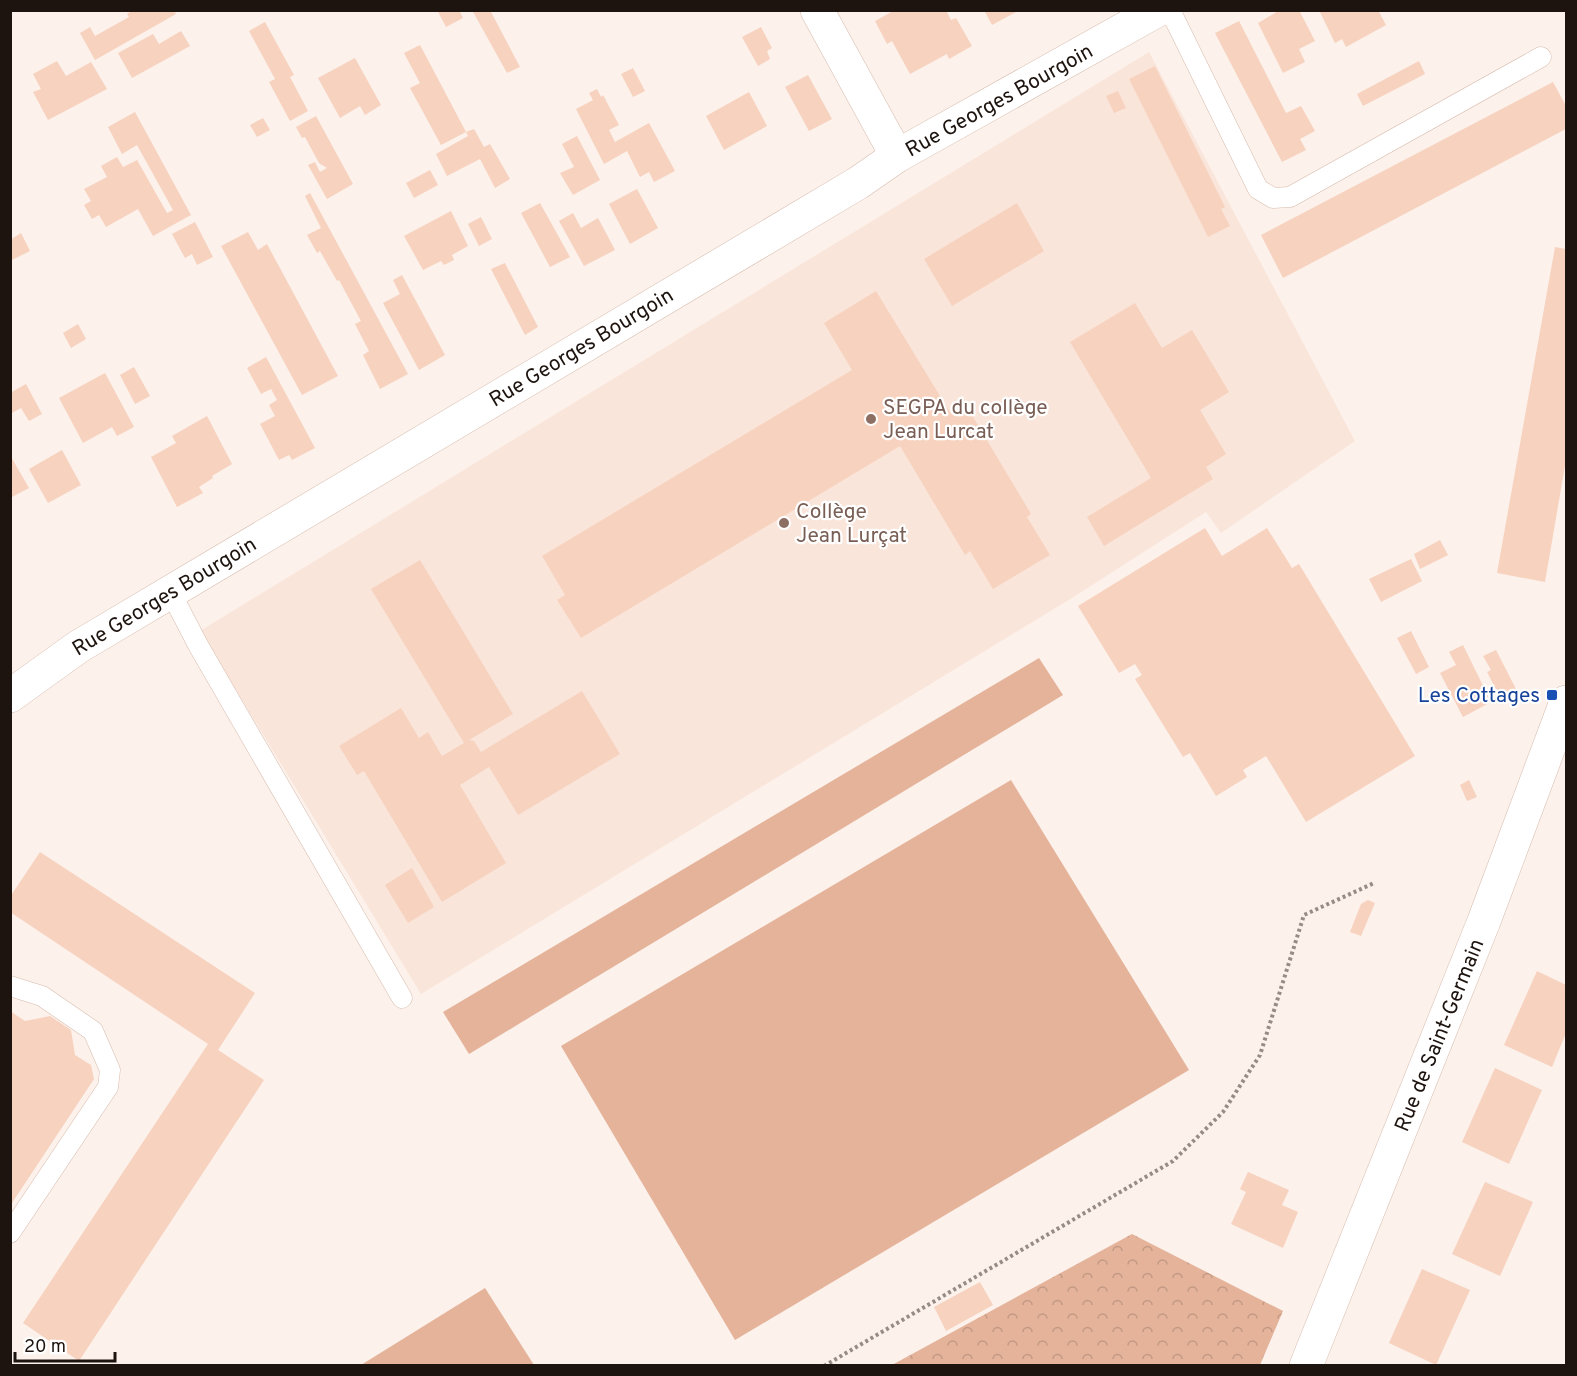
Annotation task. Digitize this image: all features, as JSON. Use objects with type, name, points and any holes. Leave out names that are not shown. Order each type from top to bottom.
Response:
[{"type":"street","points":[[817,10],[897,156]]},
{"type":"street","name":"Rue Georges Bourgoin","points":[[10,696],[78,647],[858,183],[897,156],[1158,10]]},
{"type":"street","name":"Rue de Saint-Germain","points":[[1306,1365],[1488,911],[1566,702]]},
{"type":"lane","points":[[1170,10],[1258,189],[1273,198],[1290,197],[1541,57]]},
{"type":"lane","points":[[170,591],[198,645],[402,998]]},
{"type":"lane","points":[[10,987],[42,996],[93,1031],[110,1070],[108,1088],[10,1233]]},
{"type":"path","points":[[825,1365],[1173,1161],[1223,1112],[1260,1055],[1304,915],[1374,883]]},
{"type":"shaded area","name":"Collège Jean Lurçat","points":[[1149,52],[1355,441],[1221,533],[1206,512],[1072,598],[421,994],[200,631]]},
{"type":"green space","points":[[1039,658],[1063,695],[469,1054],[443,1012]]},
{"type":"green space","points":[[1011,780],[1189,1070],[735,1340],[561,1046]]},
{"type":"green space","points":[[1132,1234],[1283,1311],[1260,1365],[892,1365]]},
{"type":"green space","points":[[485,1288],[534,1365],[361,1365]]},
{"type":"building","points":[[133,10],[174,10],[176,14],[95,60],[80,33],[90,27],[95,36],[129,17],[127,14]]},
{"type":"building","points":[[437,10],[459,10],[463,18],[446,27]]},
{"type":"building","points":[[472,10],[490,10],[520,67],[507,73]]},
{"type":"building","points":[[895,10],[946,10],[951,20],[956,18],[972,46],[949,59],[947,54],[910,74],[892,41],[887,44],[875,21]]},
{"type":"building","points":[[984,10],[1020,10],[992,25]]},
{"type":"building","points":[[1280,10],[1299,10],[1315,41],[1299,49],[1305,62],[1283,73],[1258,23]]},
{"type":"building","points":[[1319,10],[1378,10],[1386,25],[1346,47],[1342,39],[1335,43]]},
{"type":"building","points":[[1239,21],[1286,113],[1301,106],[1315,131],[1300,139],[1306,150],[1282,162],[1215,33]]},
{"type":"building","points":[[265,22],[294,75],[290,77],[308,111],[290,121],[269,82],[275,79],[249,31]]},
{"type":"building","points":[[761,27],[772,48],[767,51],[770,59],[758,66],[742,37]]},
{"type":"building","points":[[181,31],[190,46],[132,78],[118,53],[153,34],[159,44]]},
{"type":"building","points":[[420,45],[466,132],[441,145],[410,88],[420,83],[404,53]]},
{"type":"building","points":[[355,58],[381,105],[365,115],[360,106],[340,118],[318,78]]},
{"type":"building","points":[[57,61],[66,76],[91,62],[107,89],[48,120],[33,92],[41,89],[33,74]]},
{"type":"building","points":[[1419,61],[1425,74],[1363,106],[1357,94]]},
{"type":"building","points":[[1155,66],[1225,207],[1221,209],[1230,226],[1208,237],[1129,79]]},
{"type":"building","points":[[633,68],[645,91],[633,97],[621,74]]},
{"type":"building","points":[[808,75],[832,119],[809,131],[785,87]]},
{"type":"building","points":[[1553,82],[1566,106],[1566,129],[1283,278],[1261,235]]},
{"type":"building","points":[[597,89],[601,97],[603,95],[619,125],[609,130],[615,142],[649,123],[675,171],[654,182],[649,172],[640,177],[627,151],[604,164],[576,109],[593,100],[589,93]]},
{"type":"building","points":[[1118,91],[1126,108],[1114,113],[1106,96]]},
{"type":"building","points":[[749,92],[767,126],[724,150],[706,116]]},
{"type":"building","points":[[135,112],[191,215],[153,236],[138,209],[106,227],[99,215],[92,219],[84,205],[91,201],[84,189],[107,177],[101,166],[117,157],[123,167],[137,160],[167,213],[173,210],[137,145],[122,154],[108,127]]},
{"type":"building","points":[[316,116],[353,184],[327,199],[308,165],[315,162],[320,172],[327,168],[319,163],[305,137],[302,138],[296,127]]},
{"type":"building","points":[[263,118],[270,130],[257,137],[250,125]]},
{"type":"building","points":[[474,129],[484,147],[490,144],[510,179],[495,188],[480,159],[447,176],[436,154],[468,136],[466,132]]},
{"type":"building","points":[[577,136],[600,180],[573,195],[560,173],[574,167],[562,144]]},
{"type":"building","points":[[430,170],[438,185],[414,198],[406,183]]},
{"type":"building","points":[[637,189],[658,228],[630,244],[609,204]]},
{"type":"building","points":[[310,193],[408,374],[380,389],[363,355],[369,351],[355,324],[361,321],[339,280],[337,281],[320,251],[317,253],[307,235],[321,228],[305,196]]},
{"type":"building","points":[[540,203],[570,257],[550,267],[521,213]]},
{"type":"building","points":[[1017,203],[1044,251],[952,306],[924,259]]},
{"type":"building","points":[[451,211],[468,246],[452,255],[454,260],[444,265],[441,261],[423,270],[404,236]]},
{"type":"building","points":[[573,213],[581,228],[598,218],[615,250],[584,266],[559,221]]},
{"type":"building","points":[[481,217],[492,239],[479,246],[468,224]]},
{"type":"building","points":[[195,222],[213,257],[197,265],[192,254],[185,258],[172,234]]},
{"type":"building","points":[[248,232],[258,250],[267,244],[338,376],[302,395],[221,246]]},
{"type":"building","points":[[21,233],[30,251],[10,261],[10,240]]},
{"type":"building","points":[[1555,247],[1566,249],[1566,460],[1545,582],[1497,573]]},
{"type":"building","points":[[505,263],[538,327],[525,335],[491,269]]},
{"type":"building","points":[[402,275],[445,355],[419,370],[383,303],[400,294],[393,280]]},
{"type":"building","points":[[876,291],[951,414],[966,405],[1031,514],[1027,517],[1050,555],[993,589],[970,551],[965,555],[900,446],[581,638],[557,600],[565,595],[542,556],[852,370],[824,323]]},
{"type":"building","points":[[1135,303],[1162,348],[1192,330],[1229,392],[1200,410],[1226,454],[1206,467],[1213,479],[1104,546],[1087,517],[1151,478],[1070,342]]},
{"type":"building","points":[[78,324],[86,339],[71,348],[63,333]]},
{"type":"building","points":[[266,357],[315,448],[292,460],[289,455],[279,460],[260,424],[275,416],[269,405],[277,400],[271,389],[261,394],[247,368]]},
{"type":"building","points":[[134,367],[150,396],[135,404],[120,375]]},
{"type":"building","points":[[105,373],[134,427],[117,436],[112,427],[83,443],[59,398]]},
{"type":"building","points":[[26,384],[42,414],[29,421],[21,408],[10,414],[10,393]]},
{"type":"building","points":[[207,416],[232,464],[199,487],[203,493],[177,507],[151,457],[176,443],[172,436]]},
{"type":"building","points":[[62,450],[81,485],[48,503],[29,469]]},
{"type":"building","points":[[10,455],[29,488],[10,498]]},
{"type":"building","points":[[1205,528],[1222,556],[1267,528],[1292,568],[1299,564],[1415,756],[1306,822],[1266,756],[1243,770],[1247,777],[1216,796],[1190,753],[1183,757],[1135,679],[1142,675],[1135,664],[1119,673],[1078,606]]},
{"type":"building","points":[[1440,540],[1448,555],[1420,569],[1414,554]]},
{"type":"building","points":[[1411,559],[1422,581],[1381,602],[1369,579]]},
{"type":"building","points":[[420,560],[513,714],[469,740],[474,741],[481,752],[582,691],[620,754],[518,815],[489,767],[460,785],[506,863],[442,902],[364,771],[357,775],[339,746],[401,708],[419,738],[428,732],[442,756],[464,743],[371,589]]},
{"type":"building","points":[[1411,631],[1429,667],[1416,674],[1397,638]]},
{"type":"building","points":[[1463,645],[1491,702],[1463,717],[1440,673],[1456,665],[1449,652]]},
{"type":"building","points":[[1496,650],[1516,689],[1500,697],[1487,672],[1491,670],[1483,656]]},
{"type":"building","points":[[1469,780],[1477,797],[1467,801],[1460,785]]},
{"type":"building","points":[[40,852],[255,993],[218,1050],[264,1080],[79,1361],[23,1323],[208,1044],[10,912],[10,897]]},
{"type":"building","points":[[412,868],[434,907],[408,923],[385,885]]},
{"type":"building","points":[[1368,900],[1375,903],[1361,936],[1350,932],[1361,904]]},
{"type":"building","points":[[1537,971],[1566,985],[1566,1033],[1552,1067],[1504,1045]]},
{"type":"building","points":[[10,1011],[25,1021],[50,1016],[71,1030],[75,1055],[91,1065],[94,1079],[10,1206]]},
{"type":"building","points":[[1495,1068],[1542,1090],[1509,1164],[1462,1142]]},
{"type":"building","points":[[1248,1172],[1289,1190],[1282,1205],[1298,1212],[1283,1248],[1231,1224],[1246,1192],[1240,1189]]},
{"type":"building","points":[[1485,1182],[1533,1202],[1500,1276],[1452,1254]]},
{"type":"building","points":[[1422,1269],[1470,1290],[1436,1365],[1389,1343]]},
{"type":"building","points":[[980,1282],[993,1305],[946,1331],[934,1307]]},
{"type":"place","name":"SEGPA du collège Jean Lurcat","points":[[871,419]]},
{"type":"place","name":"Collège Jean Lurçat","points":[[784,523]]},
{"type":"place","name":"Les Cottages","points":[[1552,695]]}]
